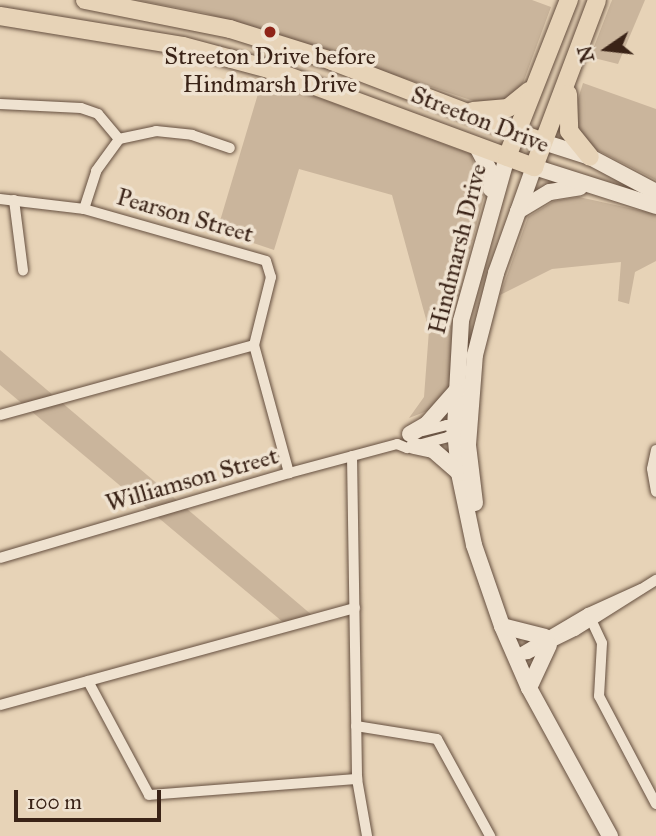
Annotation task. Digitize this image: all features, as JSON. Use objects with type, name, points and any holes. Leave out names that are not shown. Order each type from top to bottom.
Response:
[{"type":"main road","name":"Streeton Drive","points":[[85,0],[230,29],[332,61],[543,142],[590,157],[656,192]]},
{"type":"main road","name":"Hindmarsh Drive","points":[[569,0],[491,202],[461,321],[454,430],[459,473],[474,545],[502,626],[530,688],[610,836]]},
{"type":"main road","name":"Hindmarsh Drive","points":[[493,602],[468,445],[472,371],[496,273],[597,0]]},
{"type":"main road","points":[[0,9],[8,16]]},
{"type":"main road","name":"Streeton Drive","points":[[8,16],[183,47],[268,69],[593,188],[656,206]]},
{"type":"main road","points":[[569,73],[569,131],[590,157]]},
{"type":"main road","points":[[466,111],[519,103],[534,85]]},
{"type":"main road","points":[[476,145],[492,176],[491,202]]},
{"type":"main road","points":[[517,212],[550,192],[572,186],[593,188]]},
{"type":"main road","points":[[456,391],[412,440],[433,450],[459,473]]},
{"type":"main road","points":[[502,626],[547,641],[530,688]]},
{"type":"street","points":[[0,104],[81,108],[98,114],[119,139]]},
{"type":"street","points":[[84,209],[96,171],[119,139],[156,131],[192,135],[230,148]]},
{"type":"street","name":"Pearson Street","points":[[0,199],[84,209],[266,261],[271,277],[254,345],[289,473]]},
{"type":"street","points":[[14,200],[23,270]]},
{"type":"street","points":[[0,415],[254,345]]},
{"type":"street","points":[[468,445],[454,430],[462,425],[472,371]]},
{"type":"street","name":"Williamson Street","points":[[0,558],[289,473],[412,440],[448,437],[454,430]]},
{"type":"street","points":[[656,450],[652,469],[656,492]]},
{"type":"street","points":[[352,456],[357,779],[367,836]]},
{"type":"street","points":[[515,656],[656,580]]},
{"type":"street","points":[[0,705],[355,608]]},
{"type":"street","points":[[590,617],[602,643],[598,696],[656,804]]},
{"type":"street","points":[[88,681],[149,795],[357,779]]},
{"type":"street","points":[[356,726],[438,739],[490,836]]},
{"type":"shaded area","points":[[137,0],[532,0],[551,7],[523,83],[505,101],[480,103],[205,13]]},
{"type":"shaded area","points":[[612,0],[645,0],[618,64],[590,57]]},
{"type":"shaded area","points":[[263,77],[471,154],[484,197],[461,283],[448,403],[409,418],[424,397],[429,330],[392,195],[299,169],[274,250],[217,231]]},
{"type":"shaded area","points":[[583,83],[656,109],[656,180],[597,150],[578,131],[574,112]]},
{"type":"shaded area","points":[[579,197],[656,214],[656,261],[635,272],[629,304],[618,301],[621,262],[552,269],[500,295],[528,217],[554,201]]},
{"type":"shaded area","points":[[0,350],[313,616],[284,623],[0,385]]},
{"type":"place","name":"Streeton Drive before Hindmarsh Drive","points":[[270,32]]}]
